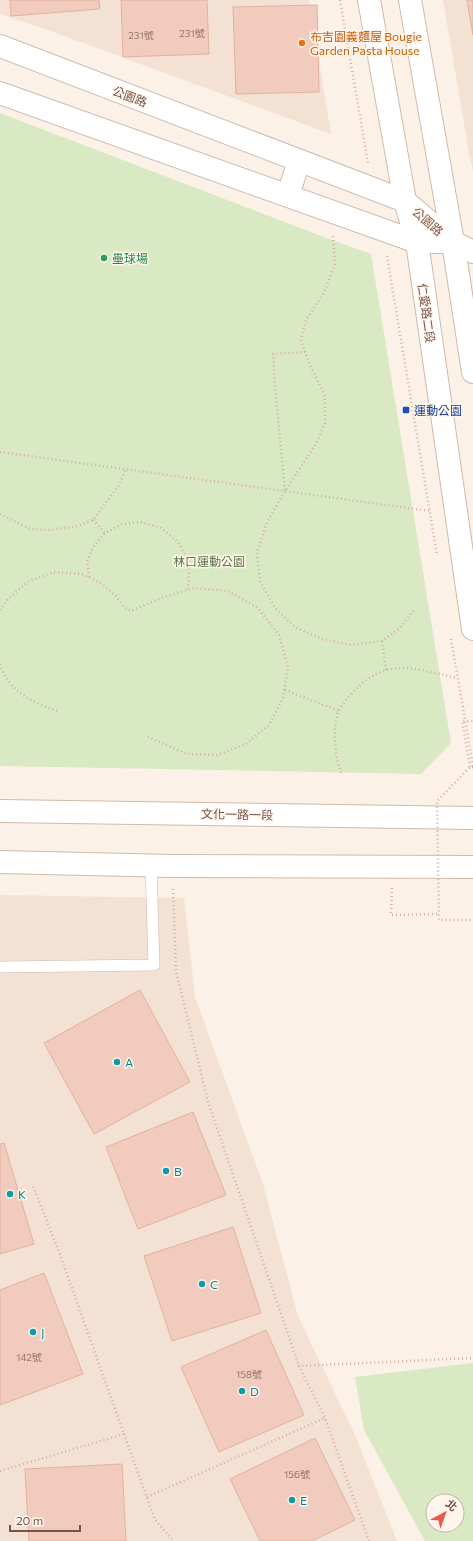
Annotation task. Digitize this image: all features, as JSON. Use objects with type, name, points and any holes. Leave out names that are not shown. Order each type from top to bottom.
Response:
[{"type":"main road","name":"仁愛路二段","points":[[369,0],[405,201],[417,242],[473,628]]},
{"type":"main road","points":[[410,0],[453,242],[473,372]]},
{"type":"main road","name":"公園路","points":[[0,46],[372,190],[405,201],[453,242]]},
{"type":"main road","name":"公園路","points":[[0,93],[417,242],[453,242]]},
{"type":"main road","points":[[288,195],[299,161]]},
{"type":"main road","points":[[453,242],[473,252]]},
{"type":"main road","name":"文化一路一段","points":[[0,811],[473,818]]},
{"type":"main road","points":[[0,862],[172,866],[473,868]]},
{"type":"lane","points":[[0,967],[154,965],[151,865]]},
{"type":"path","points":[[340,0],[372,190]]},
{"type":"path","points":[[333,212],[332,240],[335,264],[324,293],[306,320],[301,340],[309,363],[325,396],[325,423],[316,444],[285,490],[267,522],[257,553],[260,581],[275,608],[296,628],[323,638],[351,645],[382,641],[399,629],[414,610]]},
{"type":"path","points":[[382,229],[437,557]]},
{"type":"path","points":[[285,490],[273,354],[305,352]]},
{"type":"path","points":[[0,452],[430,511]]},
{"type":"path","points":[[0,514],[30,529],[48,530],[74,527],[93,520],[119,485],[126,469]]},
{"type":"path","points":[[93,520],[105,533]]},
{"type":"path","points":[[89,577],[87,562],[93,547],[105,533],[122,524],[140,522],[161,528],[178,542],[188,561],[189,583],[187,590]]},
{"type":"path","points":[[0,610],[9,598],[29,581],[54,572],[81,574],[89,577],[102,584],[124,607],[132,611],[161,598],[194,588],[228,591],[258,608],[279,635],[288,668],[283,698],[269,725],[246,744],[217,754],[187,754],[148,737]]},
{"type":"path","points":[[450,633],[465,721],[462,721],[472,767],[437,801],[438,914],[439,920],[473,920]]},
{"type":"path","points":[[382,641],[386,670]]},
{"type":"path","points":[[0,664],[3,673],[19,693],[42,706],[58,711]]},
{"type":"path","points":[[341,773],[336,757],[335,733],[339,711],[354,689],[369,678],[386,670],[404,668],[458,678]]},
{"type":"path","points":[[285,690],[339,711]]},
{"type":"path","points":[[465,721],[473,721]]},
{"type":"path","points":[[172,866],[176,971],[208,1102],[298,1366],[325,1418],[369,1541]]},
{"type":"path","points":[[391,915],[438,914]]},
{"type":"path","points":[[32,1184],[58,1249],[155,1520],[174,1541]]},
{"type":"path","points":[[298,1366],[473,1358]]},
{"type":"path","points":[[147,1497],[325,1418]]},
{"type":"path","points":[[0,1471],[124,1434]]},
{"type":"shaded area","points":[[0,0],[309,0],[331,134],[48,30],[0,14]]},
{"type":"shaded area","points":[[443,0],[473,0],[473,171],[469,153]]},
{"type":"shaded area","points":[[0,895],[184,898],[195,997],[263,1184],[298,1316],[355,1435],[397,1541],[0,1541]]},
{"type":"green space","name":"林口運動公園","points":[[0,113],[371,254],[451,743],[421,774],[0,766]]},
{"type":"green space","points":[[473,1363],[473,1541],[425,1541],[364,1430],[355,1377]]},
{"type":"building","points":[[10,0],[99,0],[100,9],[11,16]]},
{"type":"building","points":[[121,0],[207,0],[209,54],[123,57]]},
{"type":"building","points":[[467,0],[473,0],[473,35]]},
{"type":"building","points":[[317,5],[319,92],[236,94],[233,7]]},
{"type":"building","name":"A","points":[[140,990],[190,1082],[94,1134],[44,1043]]},
{"type":"building","name":"B","points":[[193,1112],[226,1195],[138,1229],[106,1147]]},
{"type":"building","name":"K","points":[[4,1143],[34,1244],[0,1254],[0,1144]]},
{"type":"building","name":"C","points":[[233,1227],[261,1313],[172,1341],[144,1256]]},
{"type":"building","name":"J","points":[[44,1273],[83,1374],[0,1405],[0,1290]]},
{"type":"building","name":"D","points":[[266,1330],[304,1415],[219,1452],[181,1367]]},
{"type":"building","name":"E","points":[[315,1438],[355,1520],[312,1541],[260,1541],[230,1479]]},
{"type":"building","points":[[122,1464],[126,1541],[29,1541],[25,1469]]},
{"type":"place","name":"布吉園義麵屋 Bougie Garden Pasta House","points":[[302,43]]},
{"type":"place","name":"壘球場","points":[[104,258]]},
{"type":"place","name":"運動公園","points":[[406,410]]},
{"type":"place","name":"A","points":[[117,1062]]},
{"type":"place","name":"B","points":[[166,1171]]},
{"type":"place","name":"K","points":[[10,1194]]},
{"type":"place","name":"C","points":[[202,1284]]},
{"type":"place","name":"J","points":[[33,1332]]},
{"type":"place","name":"D","points":[[242,1391]]},
{"type":"place","name":"E","points":[[292,1500]]}]
